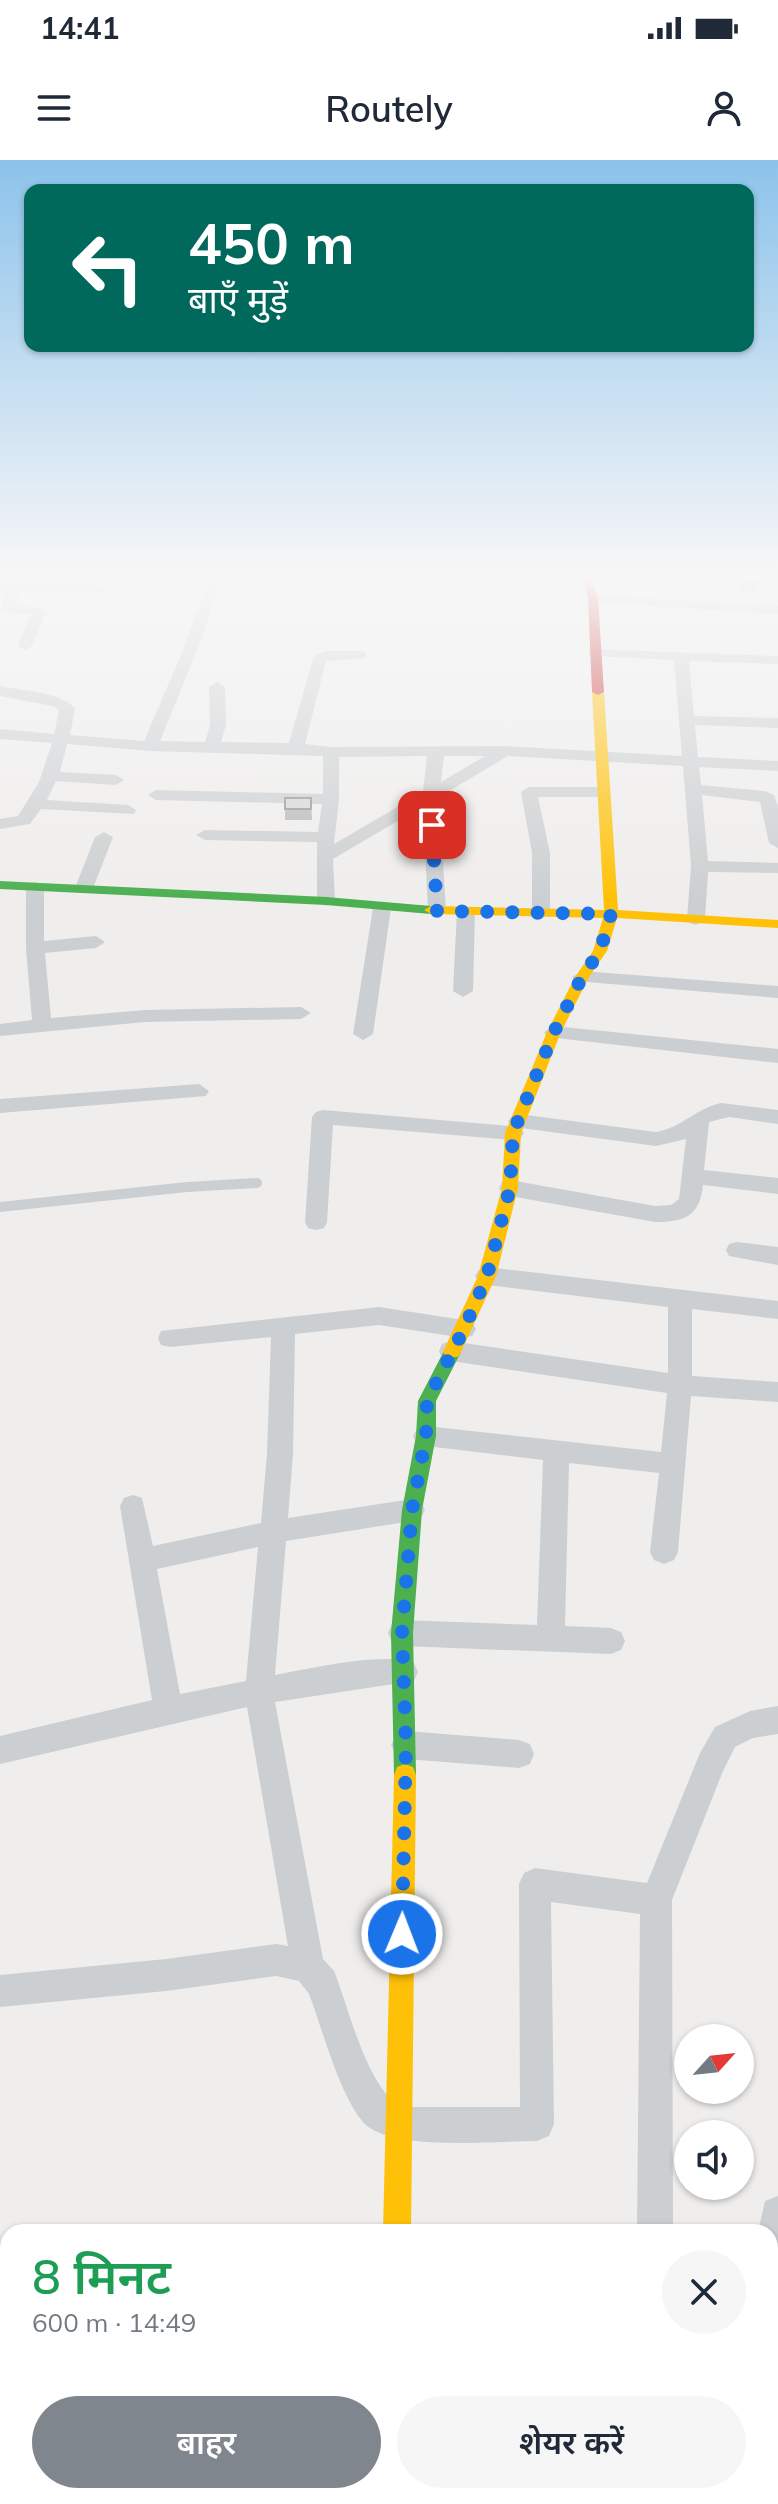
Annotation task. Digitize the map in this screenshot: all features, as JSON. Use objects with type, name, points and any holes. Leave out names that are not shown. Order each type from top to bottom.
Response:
[{"type":"street","points":[[150,746],[177,682]]},
{"type":"street","points":[[296,748],[313,682]]},
{"type":"street","points":[[397,2224],[406,1745],[402,1633],[412,1510],[426,1436],[427,1401],[487,1276],[510,1188],[516,1127],[554,1032],[582,977],[600,951],[611,914],[596,682]]},
{"type":"street","points":[[683,682],[700,866],[696,919]]},
{"type":"street","points":[[211,747],[218,725],[217,687]]},
{"type":"street","points":[[0,691],[65,704],[62,737],[37,804],[24,820],[0,824]]},
{"type":"street","points":[[685,720],[778,723]]},
{"type":"street","points":[[0,734],[150,746],[296,748],[331,752],[504,751],[778,766]]},
{"type":"street","points":[[324,857],[504,751]]},
{"type":"street","points":[[326,901],[324,857],[331,799],[331,752]]},
{"type":"street","points":[[436,752],[431,796],[437,911]]},
{"type":"street","points":[[49,776],[116,780]]},
{"type":"street","points":[[693,789],[759,795],[768,799],[778,843]]},
{"type":"street","points":[[541,914],[541,853],[529,792],[602,792]]},
{"type":"street","points":[[156,795],[331,799]]},
{"type":"street","points":[[37,804],[128,810]]},
{"type":"street","points":[[205,835],[328,837]]},
{"type":"street","points":[[84,888],[104,837]]},
{"type":"street","points":[[700,866],[778,868]]},
{"type":"street","points":[[0,885],[326,901],[437,911],[611,914],[778,924]]},
{"type":"street","points":[[35,887],[35,948],[42,1025]]},
{"type":"street","points":[[363,1034],[382,908]]},
{"type":"street","points":[[463,991],[466,911]]},
{"type":"street","points":[[35,948],[96,942]]},
{"type":"street","points":[[582,977],[778,992]]},
{"type":"street","points":[[0,1030],[145,1016],[301,1013]]},
{"type":"street","points":[[554,1032],[778,1056]]},
{"type":"street","points":[[0,1106],[199,1091]]},
{"type":"street","points":[[316,1222],[323,1117],[516,1127],[656,1139],[677,1137],[699,1118],[715,1111],[778,1117]]},
{"type":"street","points":[[510,1188],[655,1214],[674,1214],[690,1202],[699,1118]]},
{"type":"street","points":[[693,1176],[778,1186]]},
{"type":"street","points":[[737,1250],[778,1256]]},
{"type":"street","points":[[487,1276],[778,1310]]},
{"type":"street","points":[[664,1552],[680,1385],[680,1299]]},
{"type":"street","points":[[170,1338],[379,1316],[464,1329]]},
{"type":"street","points":[[283,1326],[280,1454],[259,1691],[308,1966],[322,1983],[364,2094],[378,2113],[399,2124],[537,2124],[535,1884],[656,1900]]},
{"type":"street","points":[[451,1351],[680,1385],[778,1392]]},
{"type":"street","points":[[426,1436],[673,1464]]},
{"type":"street","points":[[551,1639],[556,1452]]},
{"type":"street","points":[[133,1506],[168,1709]]},
{"type":"street","points":[[142,1560],[327,1521],[412,1510]]},
{"type":"street","points":[[402,1633],[611,1641]]},
{"type":"street","points":[[0,1750],[168,1709],[259,1691],[358,1673],[404,1672]]},
{"type":"street","points":[[655,2224],[656,1900],[711,1763],[725,1737],[750,1725],[778,1720]]},
{"type":"street","points":[[406,1745],[519,1754]]},
{"type":"street","points":[[0,1991],[166,1975],[276,1960],[308,1966]]},
{"type":"lane","points":[[0,1207],[174,1188],[257,1183]]},
{"type":"building","points":[[285,798],[311,798],[311,809],[285,809]]},
{"type":"traffic: fast","points":[[0,885],[326,901],[431,910]]},
{"type":"traffic: fast","points":[[405,1775],[402,1633],[412,1510],[426,1436],[427,1401],[452,1352]]},
{"type":"traffic: slow","points":[[452,1352],[487,1276],[510,1188],[513,1133],[554,1032],[582,977],[600,951],[611,914],[598,692]]},
{"type":"traffic: slow","points":[[431,910],[611,914],[778,924]]},
{"type":"traffic: slow","points":[[397,2224],[405,1775]]},
{"type":"traffic: jam","points":[[597,682],[598,692]]},
{"type":"route","points":[[402,1934],[406,1745],[402,1633],[412,1510],[426,1436],[427,1401],[487,1276],[510,1188],[513,1133],[554,1032],[582,977],[600,951],[611,914],[437,911],[432,825]]}]
